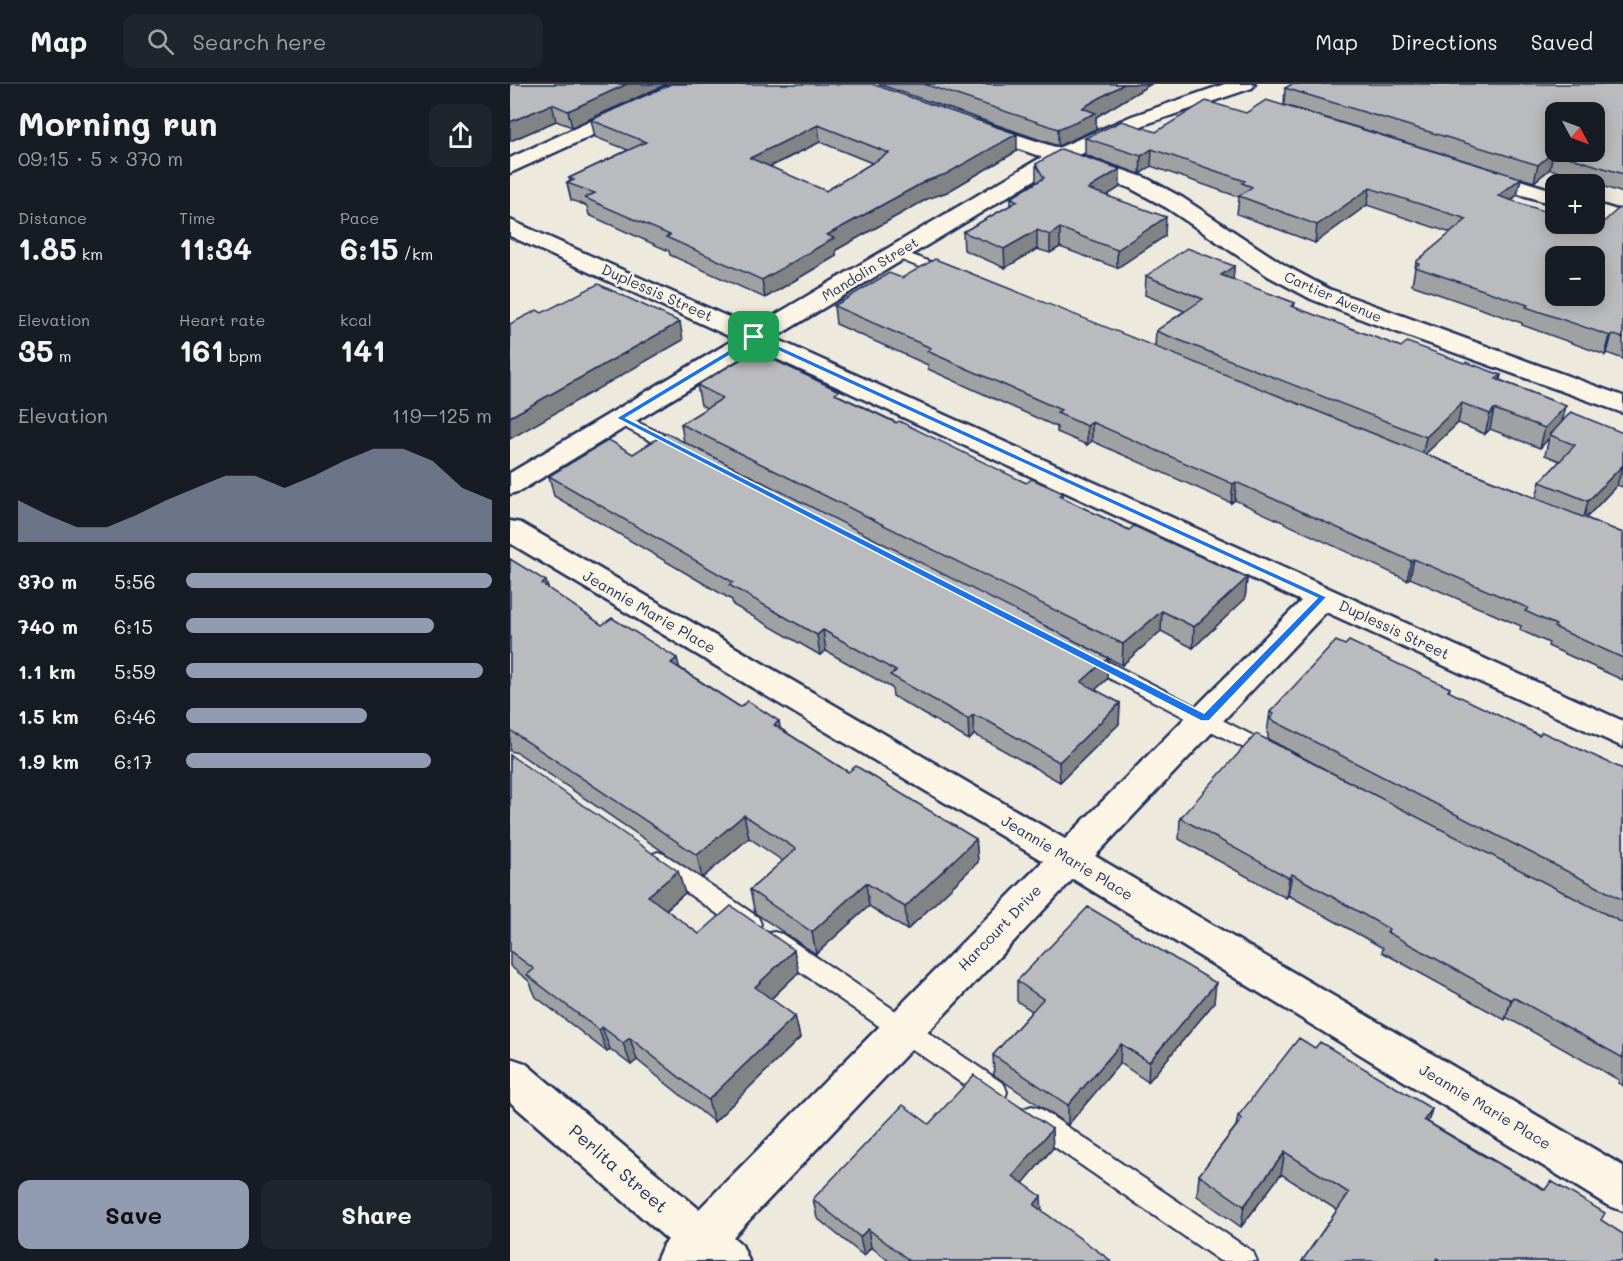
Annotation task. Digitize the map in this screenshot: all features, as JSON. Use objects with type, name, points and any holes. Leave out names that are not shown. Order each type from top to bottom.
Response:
[{"type":"street","points":[[510,166],[689,84]]},
{"type":"street","name":"Mandolin Street","points":[[510,485],[1059,156],[1139,120],[1215,93],[1247,94]]},
{"type":"street","name":"Cartier Avenue","points":[[961,122],[1137,183],[1175,203],[1276,272],[1320,294],[1623,405]]},
{"type":"street","points":[[1453,167],[1545,195]]},
{"type":"street","points":[[1605,213],[1623,219]]},
{"type":"street","name":"Duplessis Street","points":[[510,227],[1623,735]]},
{"type":"street","name":"Jeannie Marie Place","points":[[510,530],[1068,858],[1623,1190]]},
{"type":"street","name":"Harcourt Drive","points":[[702,1254],[903,1029],[1323,597]]},
{"type":"street","name":"Perlita Street","points":[[510,1076],[702,1254]]},
{"type":"lane","points":[[896,253],[962,279]]},
{"type":"lane","points":[[620,418],[694,457]]},
{"type":"lane","points":[[1067,648],[1289,762]]},
{"type":"lane","points":[[638,847],[1243,1261]]},
{"type":"building","points":[[510,84],[627,84],[568,111],[552,104],[510,122]]},
{"type":"building","points":[[671,84],[872,84],[1017,134],[946,174],[926,181],[827,235],[834,238],[762,280],[666,237],[670,235],[585,198],[595,193],[567,183],[574,180],[569,178],[646,142],[591,120]],"holes":[[[818,125],[889,153],[826,191],[750,158]]]},
{"type":"building","points":[[924,84],[1124,84],[1082,108],[1096,113],[1058,129]]},
{"type":"building","points":[[1292,84],[1623,84],[1623,174],[1585,162],[1605,162],[1605,102],[1545,102],[1545,159],[1538,165],[1285,88]]},
{"type":"building","points":[[1266,100],[1521,178],[1498,196],[1545,211],[1545,234],[1605,234],[1605,221],[1619,208],[1623,209],[1623,338],[1612,334],[1610,336],[1526,307],[1528,305],[1415,267],[1419,264],[1416,262],[1467,219],[1370,188],[1317,225],[1239,196],[1252,187],[1242,183],[1245,181],[1152,149],[1141,156],[1085,138],[1122,121],[1156,132],[1206,101],[1246,113]]},
{"type":"building","points":[[1061,149],[1120,169],[1088,189],[1166,217],[1117,250],[1060,228],[1050,235],[1037,230],[1004,249],[963,232],[1018,201],[1011,198],[1044,178],[1036,164]]},
{"type":"building","points":[[1187,248],[1234,266],[1221,275],[1295,303],[1291,306],[1401,347],[1407,342],[1466,362],[1501,375],[1496,379],[1566,406],[1545,428],[1494,409],[1490,414],[1462,403],[1426,437],[1156,331],[1203,299],[1146,276]]},
{"type":"building","points":[[935,259],[1623,533],[1623,658],[1554,627],[1556,625],[1525,611],[1528,608],[1414,559],[1411,561],[1236,482],[1233,484],[1092,422],[1087,426],[1057,413],[1061,410],[927,351],[931,348],[834,306],[889,273],[902,278]]},
{"type":"building","points":[[598,284],[680,322],[510,417],[510,324],[537,310],[542,313]]},
{"type":"building","points":[[755,351],[839,391],[835,394],[896,423],[899,421],[1026,483],[1032,479],[1063,493],[1059,496],[1129,530],[1134,526],[1247,578],[1194,627],[1162,611],[1123,644],[681,424],[723,398],[697,385]]},
{"type":"building","points":[[1571,412],[1623,433],[1623,465],[1588,501],[1540,482],[1575,445],[1550,435]]},
{"type":"building","points":[[666,433],[1108,658],[1081,682],[1120,703],[1059,762],[986,720],[973,715],[968,719],[890,675],[896,671],[823,630],[817,635],[729,585],[733,582],[549,476],[609,440],[633,454]]},
{"type":"building","points":[[510,559],[546,581],[542,584],[602,625],[612,618],[677,658],[671,663],[740,707],[748,701],[779,721],[774,725],[848,772],[856,766],[976,839],[905,907],[866,883],[812,932],[750,890],[796,849],[744,815],[697,855],[510,730]]},
{"type":"building","points":[[1336,641],[1345,645],[1349,641],[1450,688],[1448,691],[1539,735],[1542,732],[1623,769],[1623,900],[1270,719],[1274,714],[1270,712]]},
{"type":"building","points":[[1256,734],[1623,923],[1623,1058],[1513,997],[1511,1000],[1387,932],[1389,929],[1292,874],[1289,878],[1180,818]]},
{"type":"building","points":[[510,755],[678,871],[648,896],[699,934],[731,906],[794,950],[755,987],[795,1016],[708,1100],[630,1038],[623,1043],[602,1027],[599,1030],[527,975],[534,969],[510,951]]},
{"type":"building","points":[[1088,907],[1216,983],[1149,1062],[1121,1044],[1068,1105],[993,1055],[1043,999],[1017,981]]},
{"type":"building","points":[[1299,1038],[1315,1048],[1320,1042],[1432,1109],[1424,1120],[1479,1153],[1545,1190],[1551,1181],[1605,1213],[1601,1220],[1623,1234],[1623,1261],[1441,1261],[1437,1258],[1435,1261],[1302,1261],[1349,1193],[1285,1152],[1244,1206],[1199,1175],[1242,1119],[1238,1116]]},
{"type":"building","points":[[974,1075],[1052,1129],[1013,1176],[1041,1196],[1034,1205],[1110,1261],[910,1261],[868,1229],[860,1237],[813,1199],[903,1105],[929,1124]]},
{"type":"route","points":[[754,337],[917,412],[1323,597],[1205,718],[620,418],[754,337]]}]
